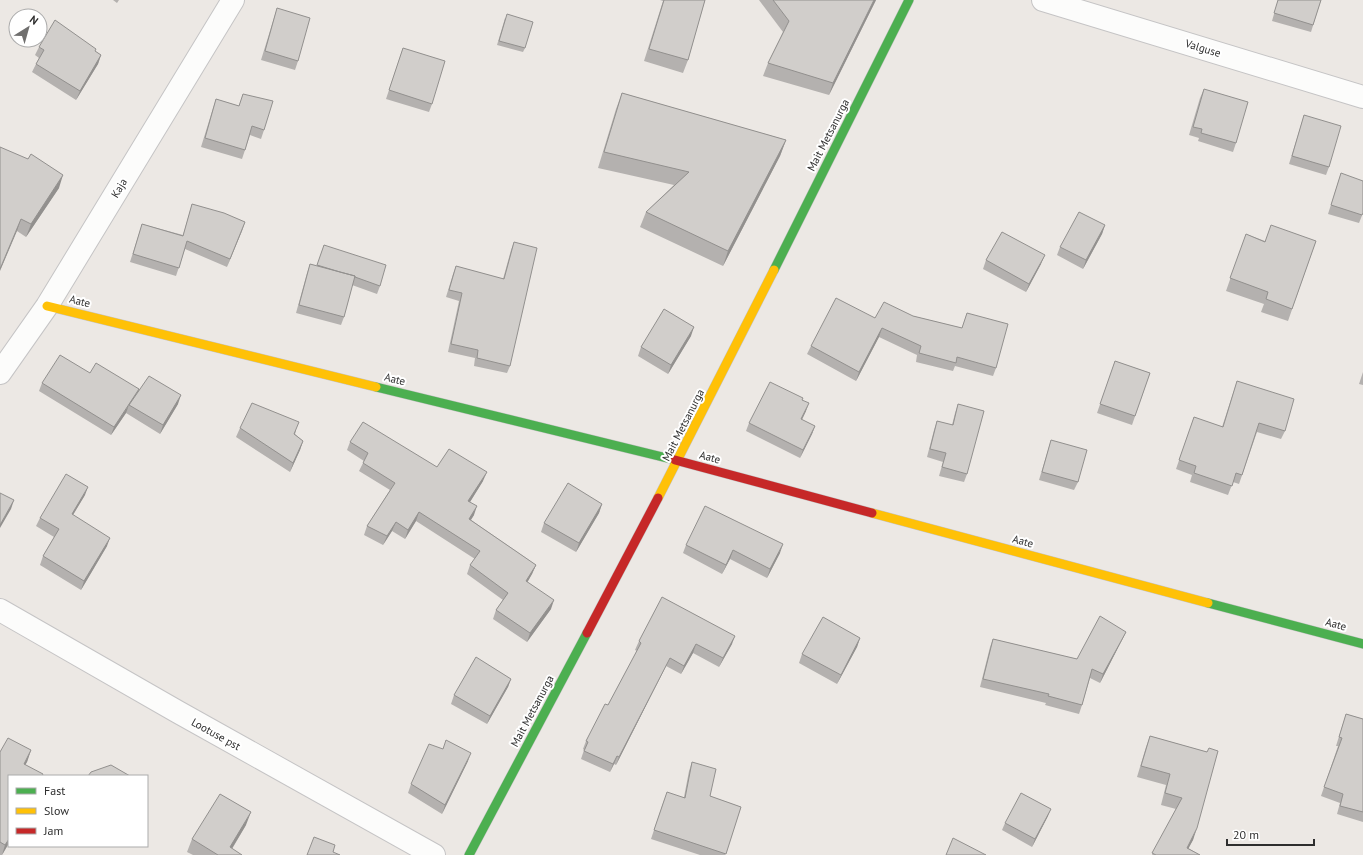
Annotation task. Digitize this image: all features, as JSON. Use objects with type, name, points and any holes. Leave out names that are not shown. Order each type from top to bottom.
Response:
[{"type":"street","name":"Kaja","points":[[0,373],[47,306],[233,0]]},
{"type":"street","name":"Mait Metsanurga","points":[[469,855],[678,462],[909,0]]},
{"type":"street","name":"Valguse","points":[[1043,0],[1363,96]]},
{"type":"street","name":"Aate","points":[[47,306],[678,462],[1363,644]]},
{"type":"street","name":"Lootuse pst","points":[[0,610],[178,712],[434,855]]},
{"type":"building","points":[[664,0],[705,0],[688,60],[649,49]]},
{"type":"building","points":[[773,0],[874,0],[833,83],[768,63],[789,21]]},
{"type":"building","points":[[1278,0],[1321,0],[1313,25],[1274,13]]},
{"type":"building","points":[[277,8],[310,18],[298,61],[265,51]]},
{"type":"building","points":[[507,14],[533,22],[525,48],[499,41]]},
{"type":"building","points":[[55,20],[96,49],[95,51],[101,55],[80,91],[36,64],[44,50],[41,48],[48,48],[48,32]]},
{"type":"building","points":[[403,48],[445,61],[432,104],[389,90]]},
{"type":"building","points":[[1204,89],[1248,102],[1236,143],[1201,133],[1202,129],[1193,127]]},
{"type":"building","points":[[622,93],[786,140],[728,251],[646,212],[689,172],[604,152]]},
{"type":"building","points":[[243,94],[273,101],[264,130],[252,126],[245,150],[205,138],[216,99],[239,106]]},
{"type":"building","points":[[1304,115],[1341,126],[1329,167],[1292,156]]},
{"type":"building","points":[[0,147],[28,159],[31,154],[63,175],[31,224],[21,219],[0,269]]},
{"type":"building","points":[[1341,173],[1363,181],[1362,215],[1331,205]]},
{"type":"building","points":[[192,204],[224,213],[245,222],[230,259],[187,241],[179,268],[133,254],[142,224],[183,236]]},
{"type":"building","points":[[1079,212],[1105,225],[1086,260],[1060,247]]},
{"type":"building","points":[[1271,225],[1316,241],[1292,309],[1266,299],[1268,292],[1230,278],[1246,234],[1265,242]]},
{"type":"building","points":[[1002,232],[1045,255],[1029,284],[986,260]]},
{"type":"building","points":[[514,242],[537,248],[510,366],[477,358],[478,350],[451,344],[462,293],[449,290],[456,266],[504,279]]},
{"type":"building","points":[[324,245],[386,265],[380,286],[355,276],[317,265]]},
{"type":"building","points":[[310,264],[355,276],[344,317],[299,305]]},
{"type":"building","points":[[836,298],[875,318],[884,302],[913,316],[962,328],[967,313],[1008,324],[996,368],[957,357],[956,363],[919,353],[921,346],[882,328],[859,372],[811,346]]},
{"type":"building","points":[[664,309],[694,327],[671,365],[641,347]]},
{"type":"building","points":[[60,355],[90,373],[96,363],[139,389],[114,427],[42,383]]},
{"type":"building","points":[[1115,361],[1150,373],[1135,416],[1100,404]]},
{"type":"building","points":[[149,376],[181,395],[163,425],[129,405]]},
{"type":"building","points":[[1237,381],[1294,399],[1285,431],[1259,423],[1242,475],[1236,473],[1232,486],[1194,473],[1196,466],[1179,460],[1194,417],[1223,427]]},
{"type":"building","points":[[770,382],[803,398],[802,400],[809,403],[801,419],[815,426],[803,450],[749,423]]},
{"type":"building","points":[[252,403],[299,422],[294,434],[303,441],[293,463],[240,428]]},
{"type":"building","points":[[958,404],[984,411],[967,474],[942,467],[946,453],[930,449],[937,421],[953,425]]},
{"type":"building","points":[[363,422],[437,467],[449,449],[487,472],[468,501],[477,506],[469,519],[536,565],[526,581],[554,600],[530,633],[496,610],[508,593],[470,565],[480,551],[419,512],[408,530],[396,522],[387,536],[367,526],[395,483],[363,463],[368,453],[350,442]]},
{"type":"building","points":[[1051,440],[1087,450],[1078,482],[1042,472]]},
{"type":"building","points":[[66,474],[88,487],[72,514],[110,538],[84,581],[43,556],[59,529],[40,518]]},
{"type":"building","points":[[568,483],[602,504],[579,543],[544,523]]},
{"type":"building","points":[[0,493],[14,500],[0,525]]},
{"type":"building","points":[[705,506],[783,544],[770,569],[733,550],[726,565],[686,545]]},
{"type":"building","points":[[662,597],[735,636],[723,658],[696,644],[684,666],[670,658],[619,757],[617,756],[613,764],[584,751],[588,742],[586,741],[605,704],[608,705],[641,643],[639,641]]},
{"type":"building","points":[[1100,616],[1126,632],[1103,674],[1092,669],[1082,705],[1048,696],[1049,694],[983,679],[993,639],[1077,659]]},
{"type":"building","points":[[823,617],[860,638],[841,675],[802,654]]},
{"type":"building","points":[[476,657],[511,679],[490,716],[454,695]]},
{"type":"building","points":[[1346,714],[1363,719],[1363,812],[1340,806],[1343,794],[1324,787],[1342,738],[1339,737]]},
{"type":"building","points":[[1150,736],[1207,752],[1209,748],[1218,751],[1197,828],[1187,848],[1200,855],[1156,855],[1152,853],[1182,798],[1165,793],[1170,774],[1141,766]]},
{"type":"building","points":[[8,738],[31,750],[24,764],[43,774],[8,775],[8,840],[5,845],[0,842],[0,752]]},
{"type":"building","points":[[446,740],[471,753],[445,805],[411,784],[429,744],[443,749]]},
{"type":"building","points":[[692,762],[716,769],[710,796],[741,807],[726,854],[654,830],[667,792],[685,798]]},
{"type":"building","points":[[111,765],[128,775],[89,775],[91,772]]},
{"type":"building","points":[[1021,793],[1051,809],[1035,839],[1005,823]]},
{"type":"building","points":[[220,794],[251,812],[230,847],[242,855],[218,855],[192,839]]},
{"type":"building","points":[[314,837],[335,845],[333,852],[340,855],[307,855]]},
{"type":"building","points":[[953,838],[986,855],[946,855]]},
{"type":"traffic: fast","points":[[774,270],[909,0]]},
{"type":"traffic: fast","points":[[376,387],[675,460]]},
{"type":"traffic: fast","points":[[1208,603],[1363,644]]},
{"type":"traffic: fast","points":[[469,855],[587,633]]},
{"type":"traffic: slow","points":[[658,498],[774,270]]},
{"type":"traffic: slow","points":[[47,306],[376,387]]},
{"type":"traffic: slow","points":[[872,513],[1208,603]]},
{"type":"traffic: jam","points":[[675,460],[872,513]]},
{"type":"traffic: jam","points":[[587,633],[658,498]]}]
